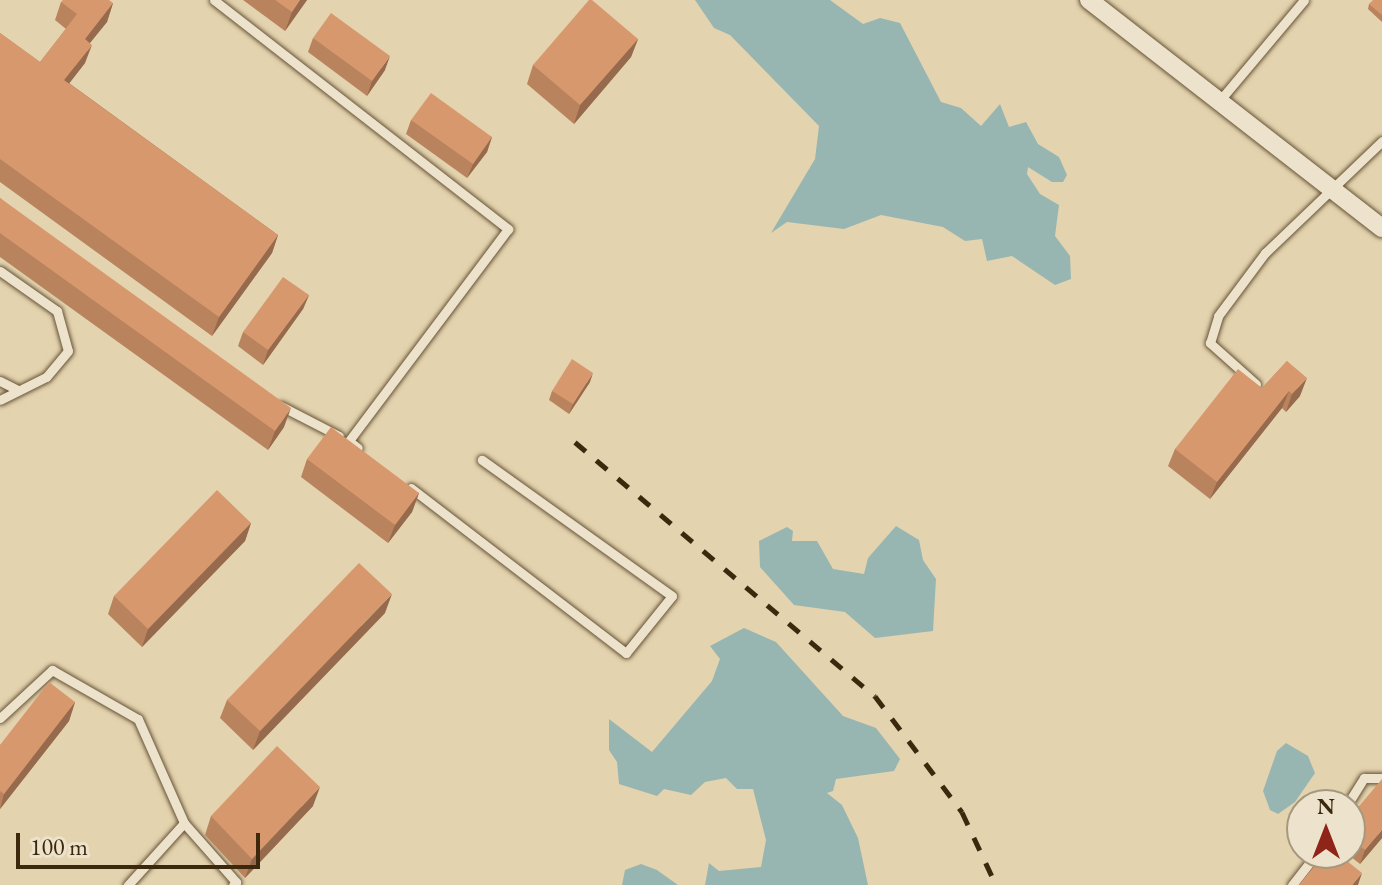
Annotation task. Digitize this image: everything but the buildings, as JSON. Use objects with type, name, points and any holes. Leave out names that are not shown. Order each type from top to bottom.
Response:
[{"type":"street","points":[[1089,0],[1221,99],[1382,228]]},
{"type":"lane","points":[[214,0],[508,229],[349,441]]},
{"type":"lane","points":[[1221,99],[1304,0]]},
{"type":"lane","points":[[1259,386],[1210,343],[1218,316],[1265,253],[1335,191],[1382,141]]},
{"type":"lane","points":[[0,271],[57,311],[68,351],[46,377],[0,400]]},
{"type":"lane","points":[[0,381],[18,390]]},
{"type":"lane","points":[[265,395],[349,441],[374,460]]},
{"type":"lane","points":[[400,480],[626,653],[672,596],[482,460]]},
{"type":"lane","points":[[0,718],[52,670],[138,719],[184,823],[236,882],[233,885]]},
{"type":"lane","points":[[1357,789],[1364,778],[1382,778]]},
{"type":"lane","points":[[128,885],[184,823]]},
{"type":"lane","points":[[1292,885],[1304,869]]},
{"type":"water","points":[[695,0],[830,0],[863,24],[880,18],[900,23],[941,102],[961,108],[981,126],[1000,104],[1009,127],[1026,122],[1038,144],[1059,157],[1067,175],[1063,182],[1052,182],[1028,167],[1027,174],[1040,194],[1059,205],[1055,236],[1070,256],[1071,279],[1055,285],[1012,256],[987,261],[982,239],[965,241],[943,227],[881,215],[844,229],[787,222],[771,233],[815,159],[819,126],[730,35],[714,28]]},
{"type":"water","points":[[896,526],[919,540],[923,560],[936,579],[933,631],[875,638],[845,612],[794,605],[760,567],[759,541],[787,527],[793,531],[792,541],[817,541],[833,569],[864,574],[868,558]]},
{"type":"water","points":[[744,628],[776,642],[843,716],[876,728],[900,759],[894,771],[836,779],[833,791],[827,793],[842,805],[858,838],[868,885],[705,885],[709,863],[719,871],[761,867],[766,840],[753,789],[737,789],[726,778],[705,782],[691,795],[664,789],[657,796],[619,784],[617,762],[609,750],[609,719],[652,752],[712,681],[720,659],[710,646]]},
{"type":"water","points":[[1286,743],[1308,756],[1315,773],[1304,789],[1286,789],[1286,808],[1278,814],[1270,810],[1263,791],[1277,751]]},
{"type":"water","points":[[641,864],[657,870],[678,885],[622,885],[625,870]]},
{"type":"railway","points":[[575,442],[875,696],[962,812],[996,885]]}]
